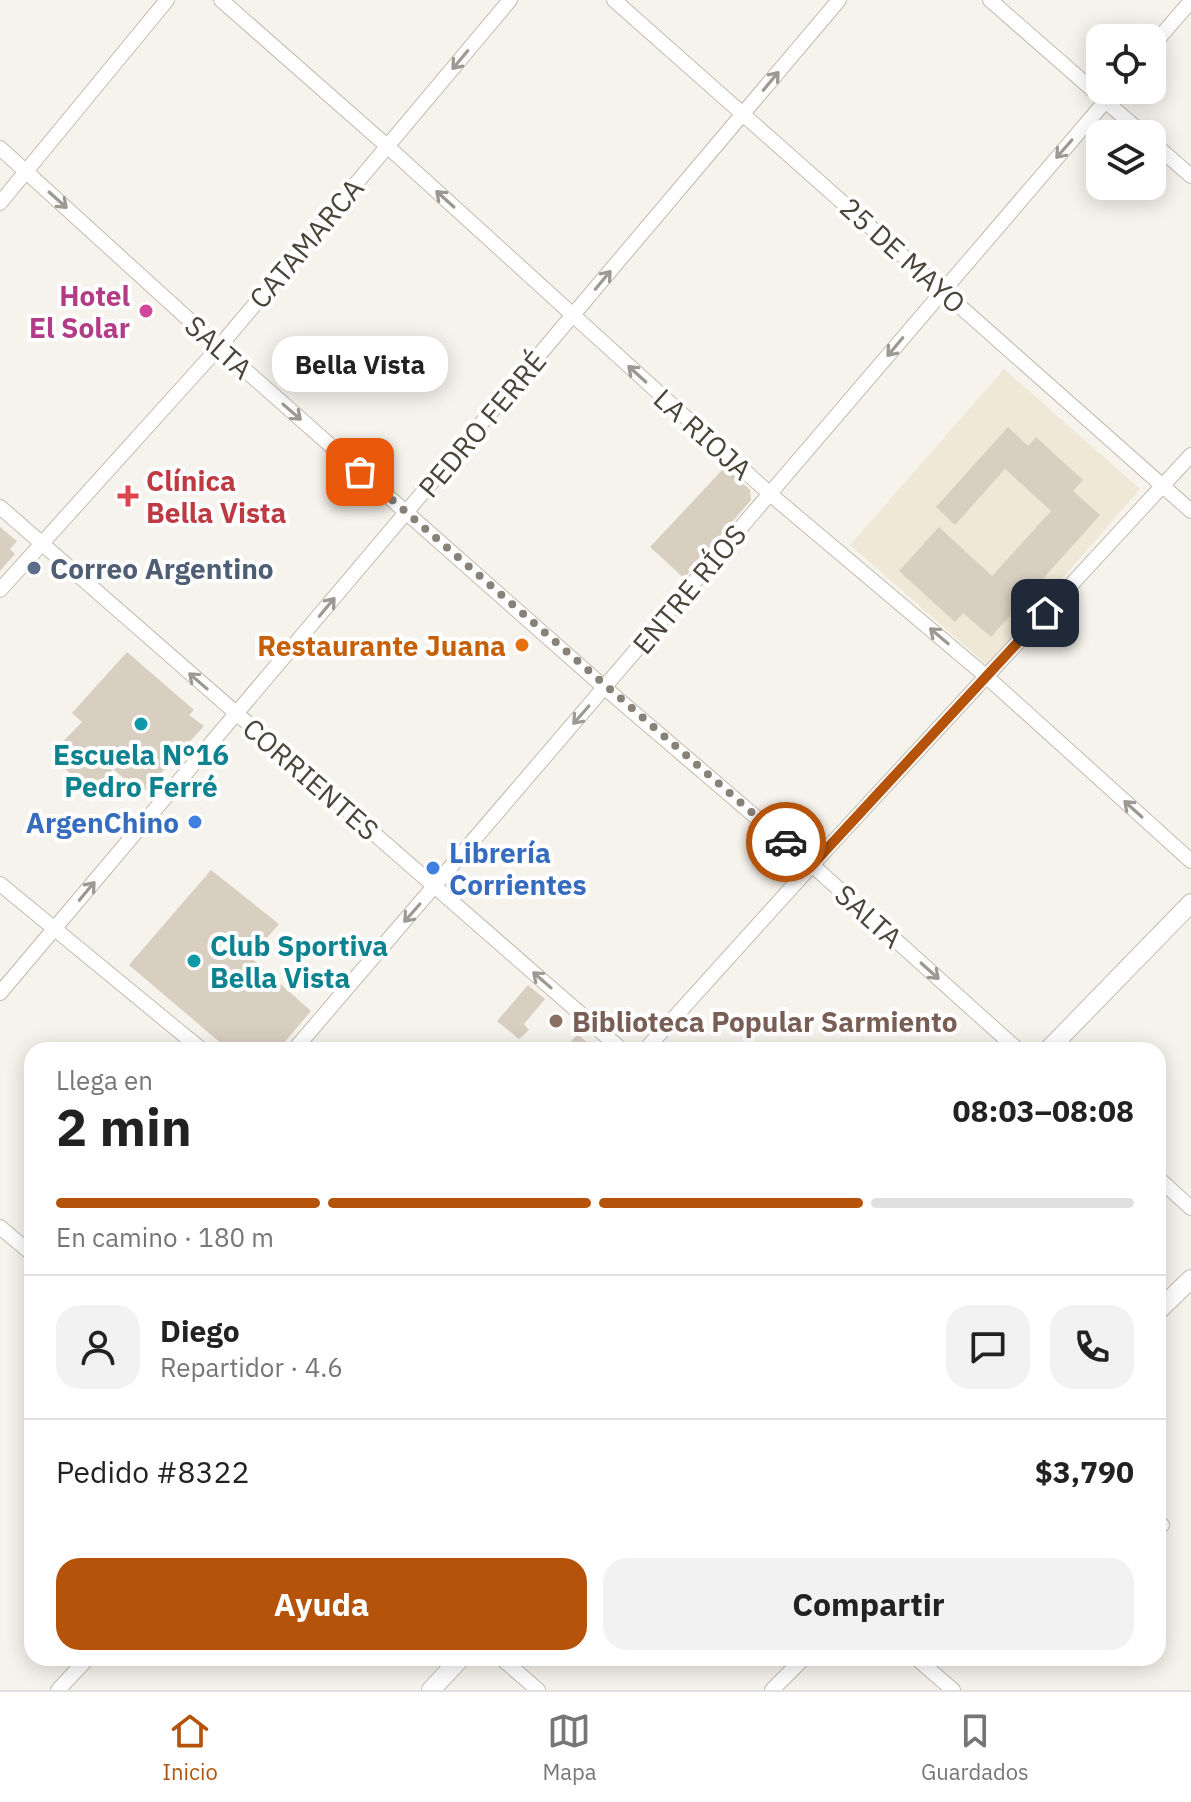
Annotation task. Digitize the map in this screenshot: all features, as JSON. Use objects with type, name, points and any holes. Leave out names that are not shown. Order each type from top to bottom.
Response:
[{"type":"street","points":[[0,203],[167,0]]},
{"type":"street","name":"LA RIOJA","points":[[221,0],[387,146],[770,494],[987,677],[1191,861]]},
{"type":"street","name":"CATAMARCA","points":[[0,590],[219,347],[510,0]]},
{"type":"street","name":"25 DE MAYO","points":[[614,0],[1191,511]]},
{"type":"street","name":"PEDRO FERRÉ","points":[[0,993],[839,0]]},
{"type":"street","points":[[990,0],[1086,76]]},
{"type":"street","points":[[1166,30],[1191,1]]},
{"type":"street","name":"ENTRE RÍOS","points":[[301,1042],[1102,104]]},
{"type":"street","points":[[1118,104],[1131,120]]},
{"type":"street","name":"SALTA","points":[[0,148],[219,347],[605,688],[812,865],[1009,1042]]},
{"type":"street","points":[[1166,154],[1191,176]]},
{"type":"street","points":[[652,1042],[1191,455]]},
{"type":"street","name":"CORRIENTES","points":[[0,507],[613,1042]]},
{"type":"street","points":[[0,884],[192,1042]]},
{"type":"street","points":[[1056,1042],[1191,903]]},
{"type":"street","points":[[1166,1185],[1191,1208]]},
{"type":"street","points":[[0,1227],[24,1247]]},
{"type":"street","points":[[1166,1303],[1191,1279]]},
{"type":"street","points":[[58,1690],[80,1666]]},
{"type":"street","points":[[431,1690],[454,1666]]},
{"type":"street","points":[[510,1666],[538,1690]]},
{"type":"street","points":[[772,1690],[796,1666]]},
{"type":"street","points":[[925,1666],[953,1690]]},
{"type":"shaded area","points":[[1004,369],[1140,489],[987,665],[850,545]]},
{"type":"building","points":[[1008,427],[1028,446],[1036,437],[1083,480],[1073,491],[1100,515],[991,637],[963,613],[955,622],[899,571],[939,527],[992,576],[1051,511],[1005,469],[955,525],[936,507]]},
{"type":"building","points":[[725,467],[750,490],[751,500],[684,578],[650,547]]},
{"type":"building","name":"Correo Argentino","points":[[0,527],[17,541],[10,549],[15,554],[0,571]]},
{"type":"building","name":"Escuela N°16 Pedro Ferré","points":[[127,652],[194,710],[189,715],[204,726],[142,794],[113,769],[91,793],[50,755],[82,722],[72,713]]},
{"type":"building","name":"Club Sportiva Bella Vista","points":[[211,870],[279,924],[250,957],[311,1011],[285,1042],[220,1042],[129,965]]},
{"type":"building","name":"Biblioteca Popular Sarmiento","points":[[528,985],[545,999],[524,1024],[529,1030],[519,1039],[497,1021]]},
{"type":"building","points":[[578,1034],[586,1042],[570,1042]]},
{"type":"way so far","points":[[360,472],[605,688],[786,842]]},
{"type":"place","name":"Hotel El Solar","points":[[146,311]]},
{"type":"place","name":"Bella Vista","points":[[360,472]]},
{"type":"place","name":"Clínica Bella Vista","points":[[128,496]]},
{"type":"place","name":"Correo Argentino","points":[[34,568]]},
{"type":"place","name":"Restaurante Juana","points":[[522,645]]},
{"type":"place","name":"Escuela N°16 Pedro Ferré","points":[[141,724]]},
{"type":"place","name":"ArgenChino","points":[[195,822]]},
{"type":"place","name":"Librería Corrientes","points":[[433,868]]},
{"type":"place","name":"Club Sportiva Bella Vista","points":[[194,961]]},
{"type":"place","name":"Biblioteca Popular Sarmiento","points":[[556,1021]]},
{"type":"route","points":[[786,842],[812,865],[1045,613]]}]
